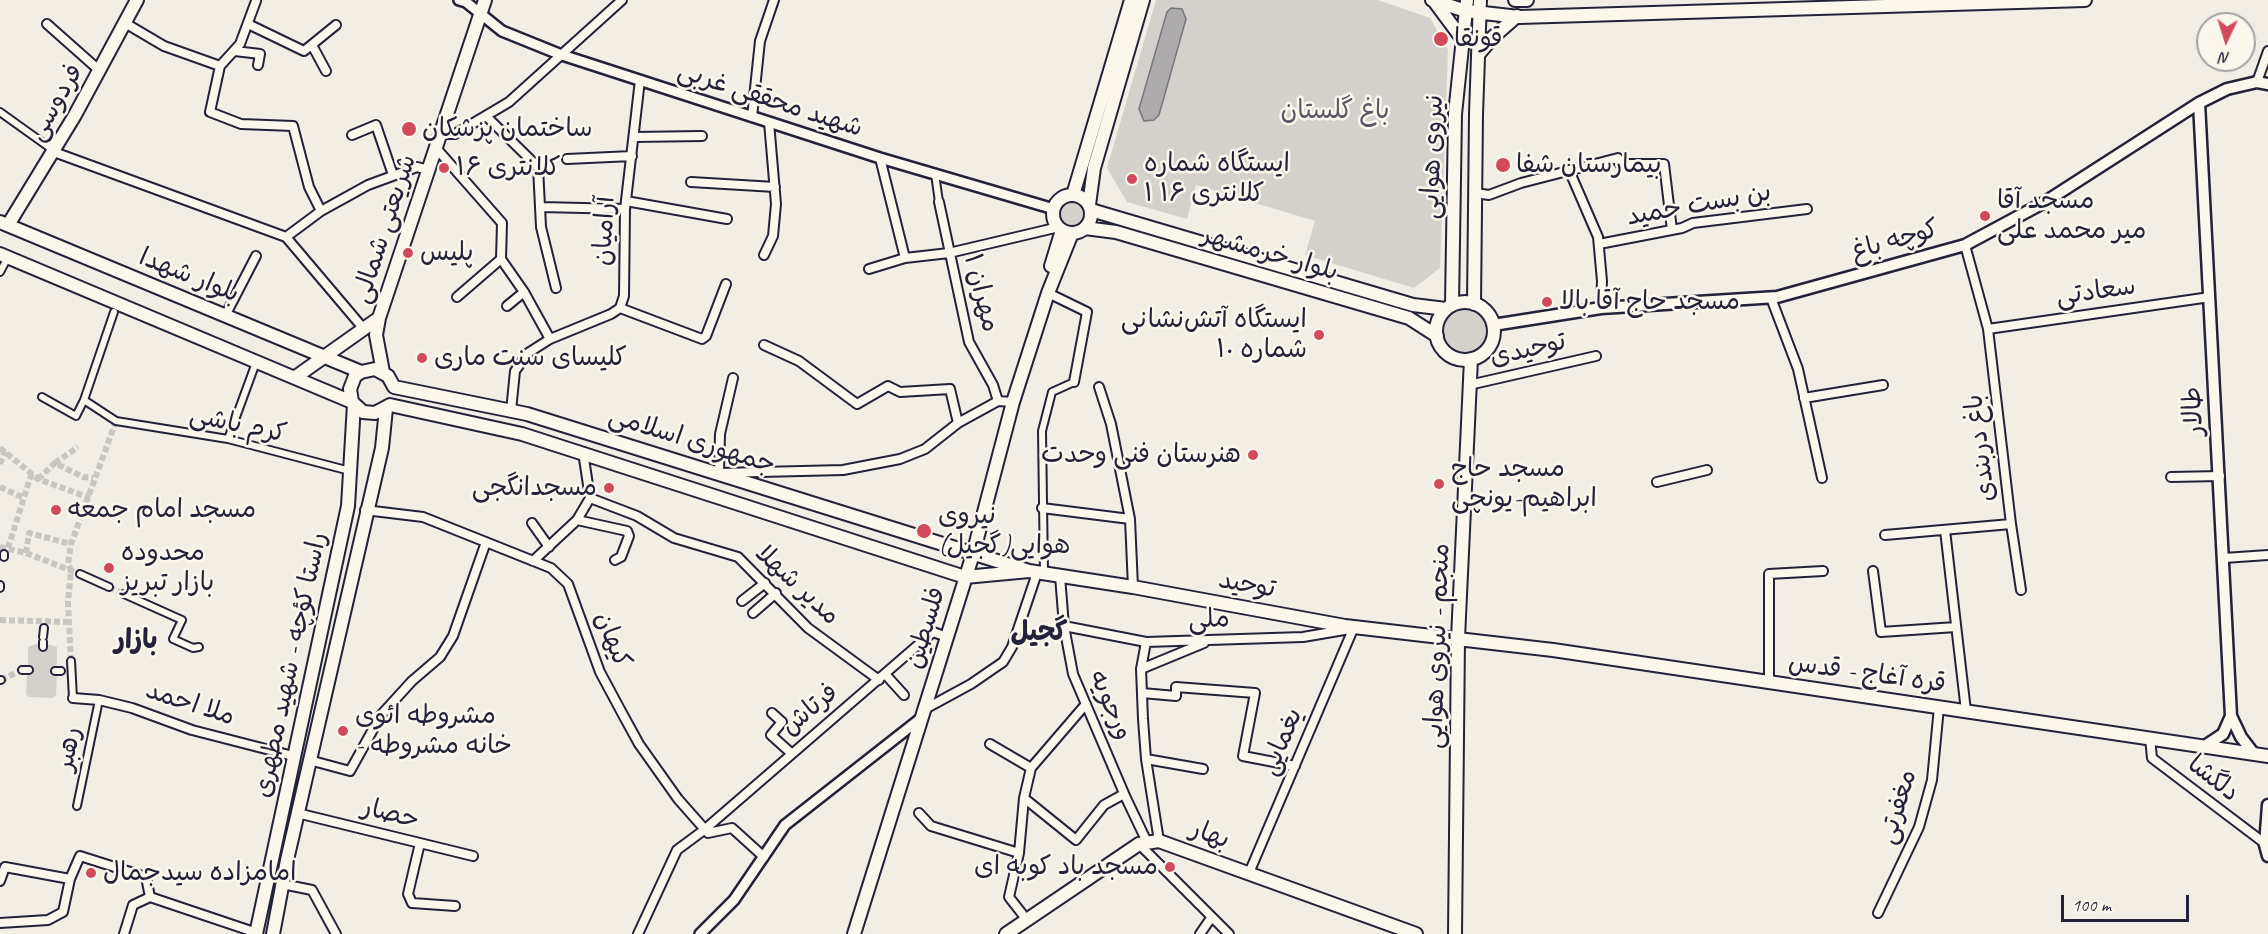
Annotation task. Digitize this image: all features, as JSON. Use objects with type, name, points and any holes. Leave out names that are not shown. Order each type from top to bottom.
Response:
[{"type":"main road","name":"فردوسی","points":[[4,224],[54,152],[137,0]]},
{"type":"main road","name":"شریعتی شمالی","points":[[383,372],[376,341],[379,318],[485,0]]},
{"type":"main road","points":[[1073,195],[1131,0]]},
{"type":"main road","points":[[1090,208],[1082,198],[1073,195],[1059,201],[1054,209],[1054,219],[1064,230],[1085,228],[1090,220],[1094,168],[1143,0]]},
{"type":"main road","points":[[1432,0],[1467,6],[1480,13],[1516,16],[2085,0]]},
{"type":"main road","points":[[1432,0],[1463,40]]},
{"type":"main road","name":"نیروی هوایی","points":[[1474,304],[1480,0]]},
{"type":"main road","points":[[1515,0],[1527,0]]},
{"type":"main road","name":"نیروی هوایی","points":[[1449,307],[1455,114],[1467,6]]},
{"type":"main road","points":[[1479,55],[1516,16]]},
{"type":"main road","name":"کوچه باغ","points":[[1493,325],[1601,308],[1771,298],[1965,245],[2036,208],[2226,89],[2262,83]]},
{"type":"main road","name":"طالار","points":[[2199,104],[2231,716]]},
{"type":"main road","name":"بلوار خرمشهر","points":[[1090,208],[1413,304],[1449,307]]},
{"type":"main road","name":"بلوار شهدا","points":[[4,224],[361,372]]},
{"type":"main road","name":"بلوار خرمشهر","points":[[1085,228],[1116,232],[1409,318],[1437,336]]},
{"type":"main road","name":"فلسطین","points":[[1006,401],[1047,293],[1064,230]]},
{"type":"main road","name":"فلسطین","points":[[854,934],[946,638],[1006,401],[1064,230]]},
{"type":"main road","points":[[1226,264],[1230,251]]},
{"type":"main road","name":"بلوار شهدا","points":[[4,256],[297,376],[353,403]]},
{"type":"main road","points":[[1474,304],[1487,312],[1493,325],[1489,347],[1471,359],[1449,355],[1437,336],[1438,321],[1449,307],[1474,304]]},
{"type":"main road","points":[[297,376],[379,318]]},
{"type":"main road","name":"منجم - نیروی هوایی","points":[[1455,934],[1458,638],[1471,359]]},
{"type":"main road","points":[[361,372],[368,369],[383,372]]},
{"type":"main road","name":"راستا کؤچه - شهید مطهری","points":[[256,933],[348,506],[353,403],[350,389],[355,376],[361,372]]},
{"type":"main road","name":"جمهوری اسلامی","points":[[383,372],[394,387],[511,411],[587,432],[1037,573]]},
{"type":"main road","name":"جمهوری اسلامی","points":[[353,403],[369,413],[388,407],[522,434],[961,576]]},
{"type":"main road","name":"راستا کؤچه - شهید مطهری","points":[[273,934],[297,813],[382,448],[388,407]]},
{"type":"main road","points":[[583,452],[587,432]]},
{"type":"main road","points":[[350,487],[360,485],[370,494]]},
{"type":"main road","points":[[961,576],[1037,573]]},
{"type":"main road","name":"توحید","points":[[1037,573],[1133,587],[1354,627],[1458,638]]},
{"type":"main road","name":"قره آغاج - قدس","points":[[1458,638],[2268,756]]},
{"type":"main road","points":[[2205,746],[2223,734],[2231,716]]},
{"type":"main road","points":[[2231,716],[2241,737],[2254,754]]},
{"type":"main road","points":[[293,756],[309,760]]},
{"type":"main road","points":[[2267,848],[2268,805]]},
{"type":"main road","points":[[1006,934],[1148,842]]},
{"type":"main road","name":"بهار","points":[[1148,842],[1249,873],[1416,934]]},
{"type":"street","name":"شهید محققی غربی","points":[[459,0],[481,13],[502,31],[559,54],[880,158],[1054,209]]},
{"type":"street","points":[[752,117],[760,41],[774,0]]},
{"type":"street","points":[[256,1],[235,51],[220,66],[210,112],[242,124],[292,126],[309,187],[321,212]]},
{"type":"street","points":[[440,134],[455,134],[525,89],[559,54],[621,2]]},
{"type":"street","points":[[125,23],[148,39],[220,66]]},
{"type":"street","points":[[47,24],[100,71]]},
{"type":"street","points":[[248,24],[304,51],[336,25]]},
{"type":"street","points":[[312,45],[326,71]]},
{"type":"street","points":[[235,51],[260,54],[258,65]]},
{"type":"street","points":[[2262,83],[2268,51]]},
{"type":"street","name":"آرامیان","points":[[620,308],[624,296],[625,205],[640,80]]},
{"type":"street","points":[[0,112],[54,152],[286,237],[363,328]]},
{"type":"street","points":[[486,116],[538,167],[541,227],[556,288]]},
{"type":"street","points":[[764,255],[774,236],[775,187],[769,122]]},
{"type":"street","points":[[352,135],[376,125],[393,175]]},
{"type":"street","points":[[634,137],[702,136]]},
{"type":"street","points":[[436,148],[502,223],[501,259],[524,291],[550,339]]},
{"type":"street","points":[[567,159],[632,156]]},
{"type":"street","points":[[880,158],[905,258]]},
{"type":"street","points":[[1475,193],[1490,195],[1569,170],[1618,158],[1620,164],[1664,164],[1672,230]]},
{"type":"street","points":[[286,237],[321,212],[393,175],[417,167],[429,170]]},
{"type":"street","points":[[1569,170],[1599,244],[1601,308]]},
{"type":"street","name":"مهران ۱","points":[[935,174],[949,253],[969,342],[993,385],[1006,401]]},
{"type":"street","points":[[692,182],[775,187]]},
{"type":"street","points":[[541,207],[625,205],[727,219]]},
{"type":"street","name":"بن بست حمید","points":[[1599,244],[1672,230],[1693,223],[1807,209]]},
{"type":"street","points":[[869,268],[905,258],[949,253],[1064,230]]},
{"type":"street","name":"باغ دربندی","points":[[1886,535],[2011,524],[1988,329],[1965,245]]},
{"type":"street","points":[[0,272],[4,256]]},
{"type":"street","points":[[225,316],[256,256]]},
{"type":"street","points":[[457,297],[501,259]]},
{"type":"street","points":[[511,411],[514,377],[518,366],[528,353],[550,339],[620,308],[702,339],[706,336],[726,284]]},
{"type":"street","points":[[507,306],[524,291]]},
{"type":"street","points":[[700,934],[734,900],[785,825],[922,714],[1003,662],[1012,647],[1037,573],[1042,508],[1042,431],[1052,392],[1074,381],[1087,312],[1047,293]]},
{"type":"street","name":"سعادتی","points":[[1988,329],[2210,297]]},
{"type":"street","points":[[1771,298],[1798,369],[1822,478]]},
{"type":"street","points":[[42,397],[76,416],[84,400],[114,312]]},
{"type":"street","points":[[764,345],[799,361],[856,404],[888,386],[900,392],[950,389],[958,423]]},
{"type":"street","name":"توحیدی","points":[[1470,385],[1596,356]]},
{"type":"street","points":[[228,440],[254,368]]},
{"type":"street","points":[[733,378],[720,434],[720,473],[843,470],[879,464],[925,449],[958,423],[1006,401]]},
{"type":"street","points":[[1804,398],[1883,385]]},
{"type":"street","points":[[1099,387],[1111,424],[1130,519],[1133,587]]},
{"type":"street","name":"کرم باشی","points":[[84,400],[115,423],[228,440],[351,471]]},
{"type":"street","points":[[533,561],[577,520],[590,498],[583,452]]},
{"type":"street","points":[[1658,482],[1707,470]]},
{"type":"street","points":[[2171,477],[2220,476]]},
{"type":"street","name":"مدیر شهلا","points":[[590,498],[637,516],[674,538],[738,557],[808,628],[882,677],[904,695]]},
{"type":"street","points":[[1042,508],[1130,519]]},
{"type":"street","name":"کیهان","points":[[366,510],[423,517],[551,568],[568,584],[600,672],[639,744],[678,799],[704,830]]},
{"type":"street","points":[[577,520],[627,531],[629,536],[621,557],[615,560]]},
{"type":"street","points":[[532,523],[549,547]]},
{"type":"street","points":[[2011,524],[2021,590]]},
{"type":"street","points":[[1945,530],[1966,711]]},
{"type":"street","points":[[309,760],[350,771],[381,716],[424,670],[440,657],[453,636],[486,542]]},
{"type":"street","points":[[2224,558],[2268,555]]},
{"type":"street","points":[[1769,682],[1769,573],[1823,571]]},
{"type":"street","points":[[1873,571],[1881,632],[1956,627]]},
{"type":"street","points":[[80,574],[109,587]]},
{"type":"street","name":"ورجویه","points":[[1060,576],[1064,626],[1073,674],[1124,794],[1148,842],[1211,918],[1229,934]]},
{"type":"street","points":[[742,601],[765,583]]},
{"type":"street","points":[[124,594],[182,620],[173,639],[194,648],[199,647]]},
{"type":"street","points":[[753,613],[776,594]]},
{"type":"street","name":"ملی","points":[[1064,626],[1146,642],[1303,637],[1340,632],[1354,627]]},
{"type":"street","name":"یغمایی","points":[[1249,873],[1354,627]]},
{"type":"street","points":[[43,642],[44,628]]},
{"type":"street","name":"فرتاش","points":[[638,934],[677,850],[704,830],[933,632],[946,638]]},
{"type":"street","points":[[1142,669],[1208,641]]},
{"type":"street","points":[[1146,642],[1142,669],[1142,693],[1148,842]]},
{"type":"street","points":[[71,661],[73,698]]},
{"type":"street","points":[[1142,693],[1176,696],[1176,687],[1255,693],[1243,756],[1294,766]]},
{"type":"street","name":"ملا احمد","points":[[73,698],[99,700],[132,708],[192,730],[293,756]]},
{"type":"street","name":"رهبر","points":[[77,806],[99,700]]},
{"type":"street","points":[[1027,920],[1009,897],[1019,853],[1024,798],[1031,768],[1086,704]]},
{"type":"street","name":"مغفرتی","points":[[1878,913],[1919,827],[1932,780],[1939,707]]},
{"type":"street","points":[[772,713],[782,722],[771,735],[791,753]]},
{"type":"street","name":"دلگشا","points":[[2150,738],[2152,758],[2267,848]]},
{"type":"street","points":[[990,744],[1031,768]]},
{"type":"street","points":[[1146,759],[1203,770]]},
{"type":"street","points":[[1024,798],[1076,840],[1104,805],[1124,794]]},
{"type":"street","name":"حصار","points":[[297,813],[473,856]]},
{"type":"street","points":[[919,813],[931,826],[1019,853]]},
{"type":"street","points":[[704,830],[708,833],[732,828],[764,857]]},
{"type":"street","points":[[420,843],[408,894],[412,903],[455,906]]},
{"type":"street","points":[[0,923],[48,921],[63,912],[70,879],[80,856],[147,877],[150,897]]},
{"type":"street","points":[[0,880],[3,866],[70,879]]},
{"type":"street","points":[[282,884],[312,890],[336,934]]},
{"type":"street","points":[[124,934],[133,905],[150,897],[256,933]]},
{"type":"street","points":[[1200,934],[1211,918]]},
{"type":"green space","name":"باغ گلستان","points":[[1156,0],[1378,0],[1430,18],[1448,50],[1440,268],[1414,288],[1305,255],[1315,221],[1196,185],[1187,219],[1127,202],[1107,168]]},
{"type":"green space","points":[[1072,203],[1080,206],[1083,214],[1080,222],[1072,225],[1064,222],[1061,214],[1064,206]]},
{"type":"green space","points":[[1464,308],[1480,315],[1487,331],[1480,347],[1464,354],[1448,347],[1441,331],[1448,315]]},
{"type":"green space","points":[[41,642],[57,647],[57,666],[61,669],[61,673],[57,676],[56,695],[53,698],[29,697],[26,694],[27,675],[22,672],[22,668],[28,665],[28,647]]},
{"type":"shaded area","points":[[1171,8],[1182,9],[1186,19],[1159,115],[1154,120],[1144,121],[1139,109],[1167,12]]},
{"type":"tunnel","points":[[71,661],[68,602],[71,570],[68,564],[71,544],[115,424]]},
{"type":"tunnel","points":[[55,463],[78,447]]},
{"type":"tunnel","points":[[0,448],[38,479],[90,498]]},
{"type":"tunnel","points":[[0,464],[5,451]]},
{"type":"tunnel","points":[[38,479],[55,463],[83,477],[93,478]]},
{"type":"tunnel","points":[[8,548],[32,472]]},
{"type":"tunnel","points":[[0,487],[22,497]]},
{"type":"tunnel","points":[[26,553],[29,533],[71,544]]},
{"type":"tunnel","points":[[0,547],[26,553],[80,574]]},
{"type":"tunnel","points":[[109,587],[124,594]]},
{"type":"tunnel","points":[[0,620],[69,622]]},
{"type":"tunnel","points":[[1,680],[22,670]]},
{"type":"place","name":"قونقا","points":[[1441,39]]},
{"type":"place","name":"ساختمان پزشکان","points":[[409,129]]},
{"type":"place","name":"بیمارستان شفا","points":[[1503,165]]},
{"type":"place","name":"کلانتری ۱۶","points":[[444,168]]},
{"type":"place","name":"ایستگاه شماره ۱ کلانتری ۱۶","points":[[1132,179]]},
{"type":"place","name":"مسجد آقا میر محمد علی","points":[[1985,216]]},
{"type":"place","name":"پلیس","points":[[408,253]]},
{"type":"place","name":"مسجد حاج آقا بالا","points":[[1547,302]]},
{"type":"place","name":"ایستگاه آتش‌نشانی شماره ۱۰","points":[[1319,335]]},
{"type":"place","name":"کلیسای سنت ماری","points":[[422,358]]},
{"type":"place","name":"هنرستان فنی وحدت","points":[[1253,455]]},
{"type":"place","name":"مسجد حاج ابراهیم-یونچی","points":[[1439,484]]},
{"type":"place","name":"مسجدانگجی","points":[[609,488]]},
{"type":"place","name":"مسجد امام جمعه","points":[[56,510]]},
{"type":"place","name":"نیروی هوایی(گجیل)","points":[[924,531]]},
{"type":"place","name":"محدوده بازار تبریز","points":[[109,568]]},
{"type":"place","name":"مشروطه ائوی - خانه مشروطه","points":[[343,731]]},
{"type":"place","name":"مسجد باد کوبه ای","points":[[1170,867]]},
{"type":"place","name":"امامزاده سیدجمال","points":[[91,873]]},
{"type":"district","name":"گجیل","points":[[1039,633]]},
{"type":"district","name":"بازار","points":[[136,641]]}]
